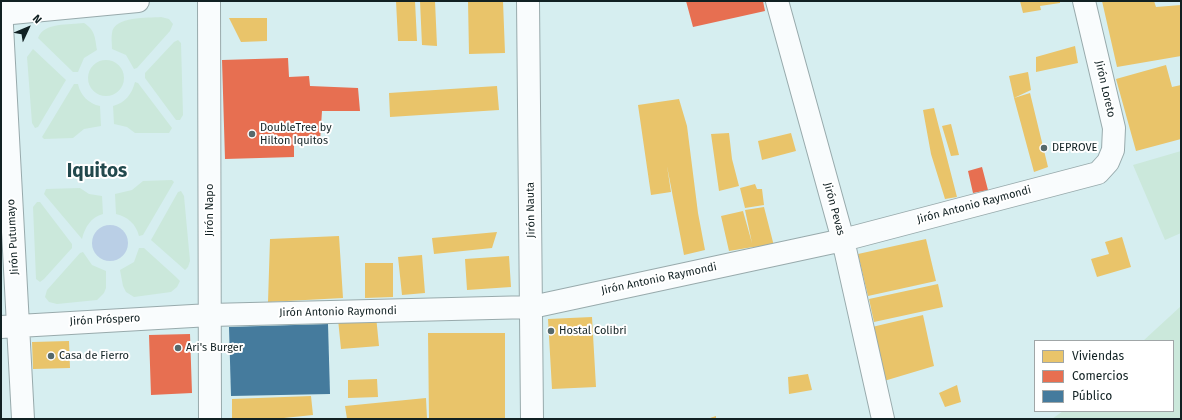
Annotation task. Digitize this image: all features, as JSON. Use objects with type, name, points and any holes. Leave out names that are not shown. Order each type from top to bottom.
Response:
[{"type":"street","points":[[1,11],[138,1]]},
{"type":"street","name":"Jirón Napo","points":[[209,1],[210,419]]},
{"type":"street","name":"Jirón Nauta","points":[[528,1],[532,419]]},
{"type":"street","name":"Jirón Pevas","points":[[778,1],[843,240],[883,419]]},
{"type":"street","name":"Jirón Loreto","points":[[1084,1],[1114,128],[1113,150],[1108,162],[1098,173]]},
{"type":"street","name":"Jirón Putumayo","points":[[1,11],[9,326],[23,419]]},
{"type":"street","name":"Jirón Antonio Raymondi","points":[[210,315],[532,307],[843,240],[1098,173]]},
{"type":"street","name":"Jirón Próspero","points":[[9,326],[210,315]]},
{"type":"green space","points":[[161,17],[169,19],[173,24],[170,31],[137,68],[134,69],[126,55],[112,49],[112,33],[114,27],[119,23],[132,19]]},
{"type":"green space","points":[[84,23],[92,31],[97,50],[84,58],[78,72],[73,72],[38,38],[41,33],[51,27],[64,24]]},
{"type":"green space","points":[[178,40],[181,43],[183,115],[180,120],[176,120],[145,78],[145,73],[174,42]]},
{"type":"green space","points":[[33,49],[66,80],[38,127],[35,128],[32,123],[27,57]]},
{"type":"green space","points":[[110,60],[119,65],[123,71],[123,85],[119,91],[110,96],[102,96],[93,91],[89,85],[88,74],[93,65],[99,61]]},
{"type":"green space","points":[[135,82],[138,83],[172,128],[169,133],[135,133],[127,127],[114,124],[113,106],[121,103],[127,97]]},
{"type":"green space","points":[[74,84],[78,84],[81,92],[89,101],[100,106],[101,126],[84,129],[73,138],[44,139],[42,137]]},
{"type":"green space","points":[[1181,151],[1181,233],[1165,240],[1133,165]]},
{"type":"green space","points":[[172,180],[174,182],[143,235],[139,236],[136,228],[131,222],[116,214],[115,194],[132,190],[143,181]]},
{"type":"green space","points":[[80,188],[89,194],[102,196],[103,214],[95,217],[89,223],[82,239],[44,194],[46,189]]},
{"type":"green space","points":[[181,191],[184,196],[190,261],[185,270],[151,240],[178,192]]},
{"type":"green space","points":[[37,202],[40,202],[72,244],[72,248],[40,282],[36,279],[33,207]]},
{"type":"green space","points":[[139,248],[144,248],[180,281],[177,287],[171,292],[134,297],[126,292],[123,286],[120,270],[134,262]]},
{"type":"green space","points":[[83,252],[92,265],[106,271],[106,288],[104,293],[97,300],[57,304],[49,302],[45,297],[47,290],[80,253]]},
{"type":"green space","points":[[1181,306],[1181,419],[1052,419],[1062,412],[1174,412],[1174,340],[1144,340]]},
{"type":"water","points":[[114,225],[123,230],[127,236],[127,250],[123,256],[114,261],[106,261],[97,256],[93,250],[92,239],[97,230],[103,226]]},
{"type":"building: Viviendas","points":[[396,1],[415,1],[417,41],[398,41]]},
{"type":"building: Viviendas","points":[[420,1],[435,1],[437,46],[422,45]]},
{"type":"building: Viviendas","points":[[468,1],[503,1],[505,53],[469,54]]},
{"type":"building: Viviendas","points":[[1020,1],[1060,1],[1060,3],[1040,6],[1041,10],[1023,13]]},
{"type":"building: Viviendas","points":[[1102,1],[1154,1],[1156,7],[1181,5],[1181,56],[1117,67]]},
{"type":"building: Viviendas","points":[[229,18],[267,18],[267,41],[241,42]]},
{"type":"building: Viviendas","points":[[1075,46],[1078,63],[1036,72],[1036,57]]},
{"type":"building: Viviendas","points":[[1166,65],[1172,87],[1181,85],[1181,139],[1136,151],[1116,79]]},
{"type":"building: Viviendas","points":[[1028,72],[1031,90],[1014,98],[1009,76]]},
{"type":"building: Viviendas","points":[[497,86],[499,110],[390,117],[389,93]]},
{"type":"building: Viviendas","points":[[1030,93],[1048,167],[1034,172],[1014,98]]},
{"type":"building: Viviendas","points":[[679,99],[687,126],[698,213],[705,250],[684,255],[667,166],[671,192],[651,195],[638,105]]},
{"type":"building: Viviendas","points":[[934,108],[957,197],[945,199],[931,154],[923,110]]},
{"type":"building: Viviendas","points":[[951,124],[959,155],[951,156],[942,126]]},
{"type":"building: Viviendas","points":[[729,133],[732,159],[739,186],[719,191],[711,134]]},
{"type":"building: Viviendas","points":[[791,133],[796,151],[762,160],[758,141]]},
{"type":"building: Viviendas","points":[[755,184],[757,189],[762,189],[764,205],[745,208],[740,188]]},
{"type":"building: Viviendas","points":[[764,207],[774,246],[753,247],[729,251],[721,216],[743,211],[752,243],[745,210]]},
{"type":"building: Viviendas","points":[[497,232],[492,248],[434,254],[432,238]]},
{"type":"building: Viviendas","points":[[339,236],[343,298],[268,302],[270,239]]},
{"type":"building: Viviendas","points":[[1122,237],[1131,267],[1097,277],[1091,259],[1109,254],[1105,242]]},
{"type":"building: Viviendas","points":[[926,239],[936,281],[868,296],[858,254]]},
{"type":"building: Viviendas","points":[[422,255],[425,293],[402,295],[398,257]]},
{"type":"building: Viviendas","points":[[509,256],[511,287],[467,290],[465,259]]},
{"type":"building: Viviendas","points":[[365,263],[393,263],[393,297],[365,298]]},
{"type":"building: Viviendas","points":[[938,284],[943,307],[874,322],[869,299]]},
{"type":"building: Viviendas","points":[[923,315],[934,366],[884,381],[872,327]]},
{"type":"building: Viviendas","points":[[376,316],[379,346],[341,349],[338,319]]},
{"type":"building: Viviendas","points":[[592,317],[596,387],[552,389],[548,319]]},
{"type":"building: Viviendas","points":[[428,333],[505,333],[505,419],[429,419]]},
{"type":"building: Viviendas","points":[[69,341],[70,368],[33,369],[32,342]]},
{"type":"building: Viviendas","points":[[808,374],[812,390],[789,394],[788,377]]},
{"type":"building: Viviendas","points":[[377,379],[378,397],[348,398],[348,380]]},
{"type":"building: Viviendas","points":[[957,385],[961,402],[945,407],[939,393]]},
{"type":"building: Viviendas","points":[[311,396],[313,415],[274,419],[232,419],[232,399]]},
{"type":"building: Viviendas","points":[[426,398],[427,419],[347,419],[345,406]]},
{"type":"building: Viviendas","points":[[716,416],[716,419],[707,419]]},
{"type":"building: Comercios","points":[[686,1],[763,1],[765,11],[693,27]]},
{"type":"building: Comercios","points":[[288,58],[289,77],[309,76],[310,86],[358,88],[360,111],[322,111],[320,141],[294,142],[294,157],[225,159],[222,60]]},
{"type":"building: Comercios","points":[[982,167],[988,190],[973,193],[968,171]]},
{"type":"building: Comercios","points":[[190,334],[192,393],[151,395],[149,335]]},
{"type":"building: Público","points":[[328,324],[330,394],[231,396],[229,327]]},
{"type":"place","name":"DoubleTree by Hilton Iquitos","points":[[252,134]]},
{"type":"place","name":"DEPROVE","points":[[1044,148]]},
{"type":"place","name":"Hostal Colibri","points":[[551,331]]},
{"type":"place","name":"Ari's Burger","points":[[178,348]]},
{"type":"place","name":"Casa de Fierro","points":[[51,356]]},
{"type":"district","name":"Iquitos","points":[[97,172]]}]
